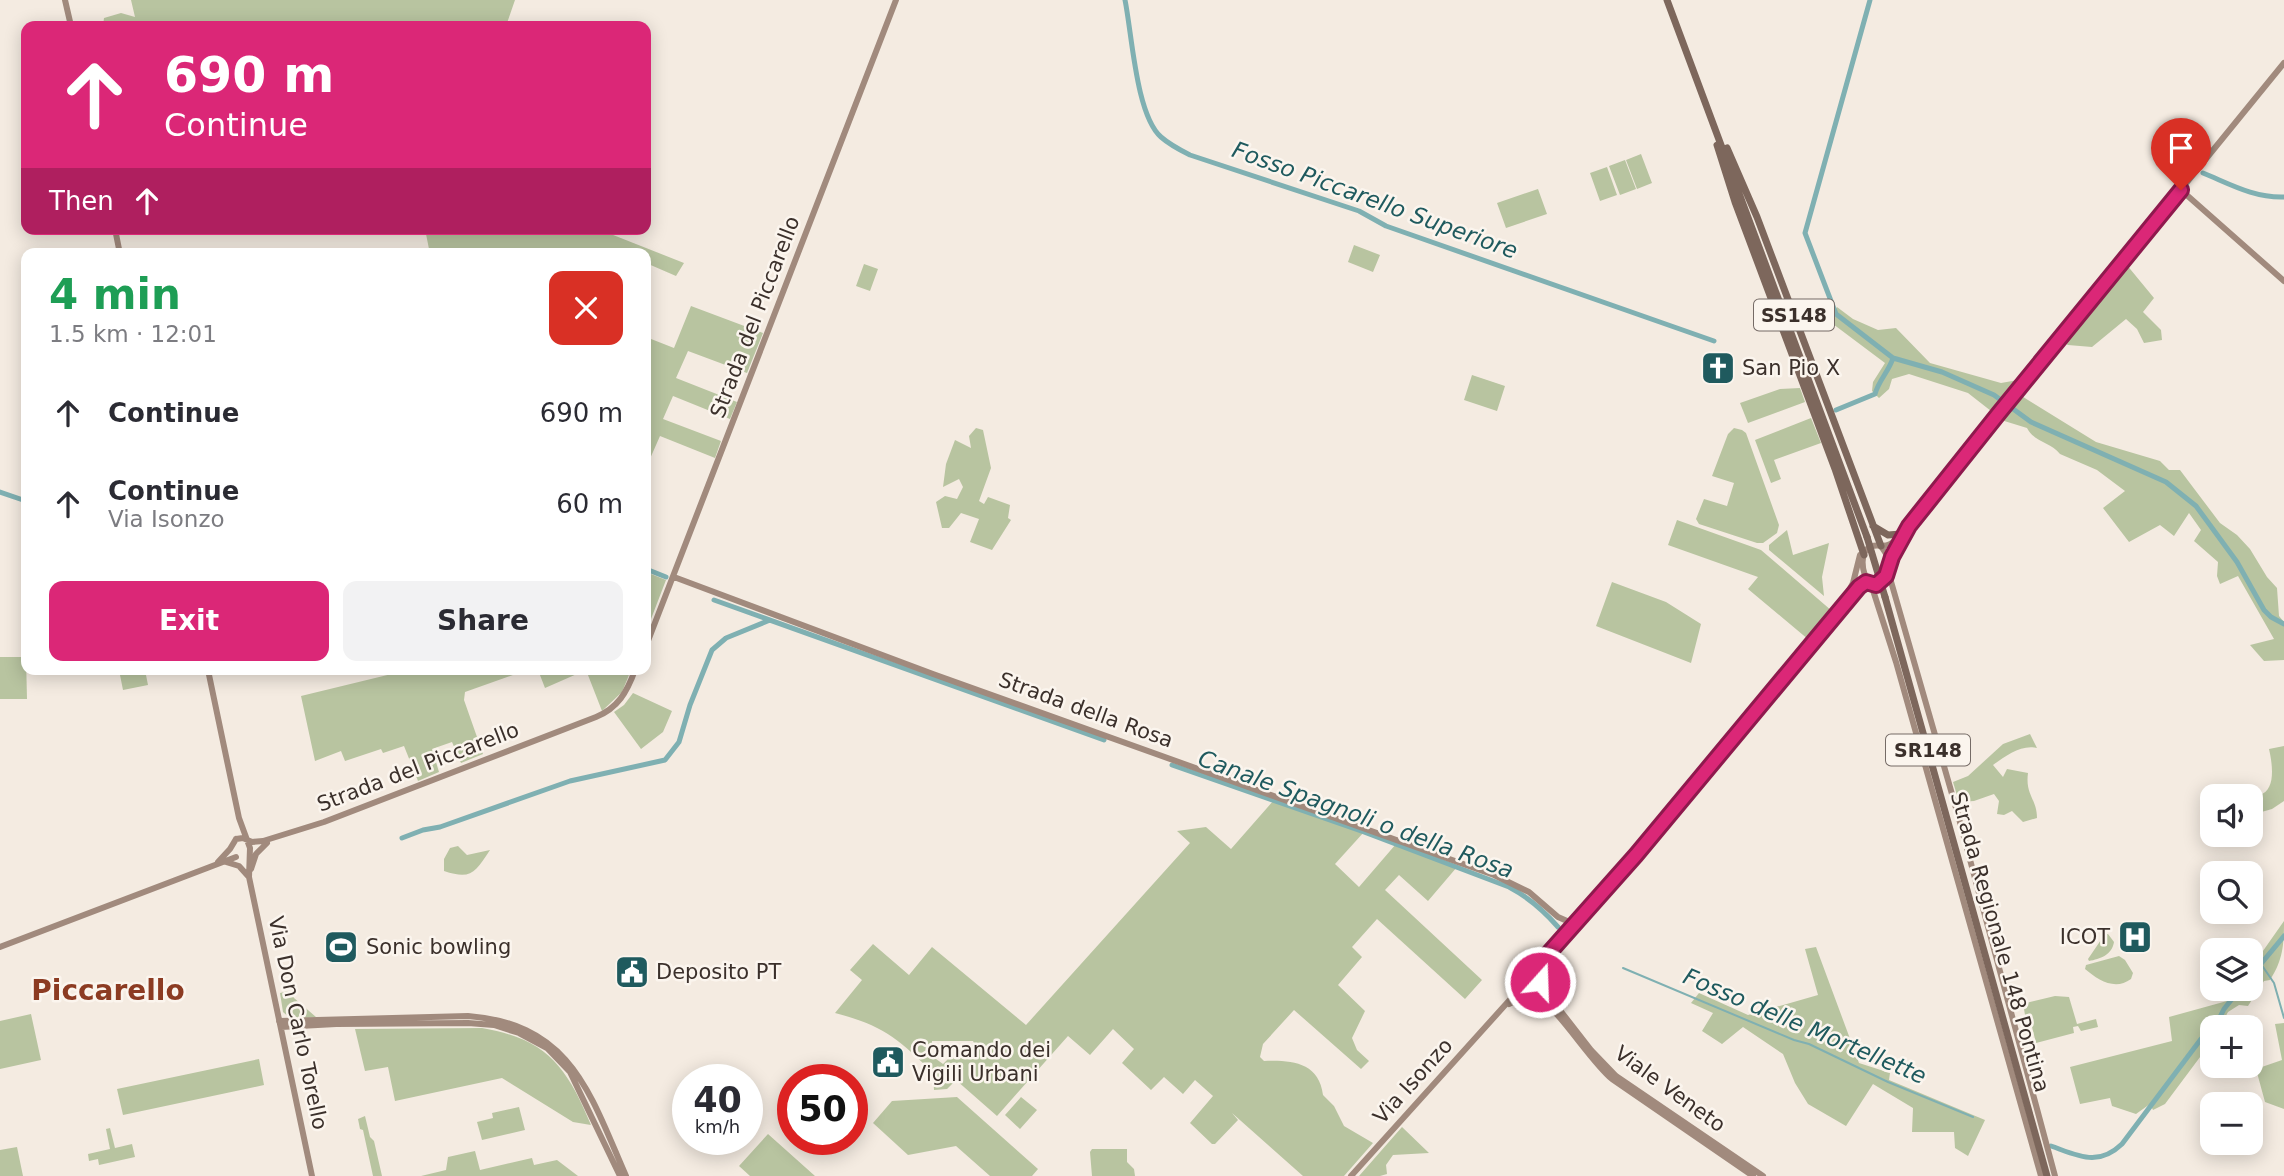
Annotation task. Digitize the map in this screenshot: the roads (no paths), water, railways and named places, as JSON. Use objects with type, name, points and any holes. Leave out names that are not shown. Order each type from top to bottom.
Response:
[{"type":"main road","name":"Strada Regionale 148 Pontina","points":[[1665,0],[1867,537],[2047,1176]]},
{"type":"main road","points":[[1707,107],[1735,202],[1864,555]]},
{"type":"main road","name":"SS148","points":[[1707,107],[1754,208],[1881,547]]},
{"type":"main road","points":[[1873,526],[1888,535],[1901,534]]},
{"type":"street","points":[[65,0],[70,21]]},
{"type":"street","name":"Strada del Piccarello","points":[[651,634],[896,0]]},
{"type":"street","points":[[1852,591],[1863,571],[1864,555],[1869,548],[1889,545],[1909,526],[2284,63]]},
{"type":"street","points":[[2181,190],[2284,281]]},
{"type":"street","points":[[1852,591],[1862,584],[1880,583],[1909,526]]},
{"type":"street","points":[[1852,591],[1861,546]]},
{"type":"street","points":[[1881,547],[1887,555],[1893,589],[1960,824],[2054,1176]]},
{"type":"street","points":[[1893,589],[1894,554]]},
{"type":"street","points":[[1863,571],[1876,597],[2041,1176]]},
{"type":"street","name":"Strada della Rosa","points":[[674,577],[1494,875],[1529,892],[1559,917],[1574,924]]},
{"type":"street","points":[[1852,591],[1866,588],[1876,597]]},
{"type":"street","name":"Via Isonzo","points":[[1351,1176],[1527,981],[1636,855],[1852,591]]},
{"type":"street","points":[[0,947],[222,862],[236,857],[243,858],[249,852],[239,818],[209,675]]},
{"type":"street","name":"Strada del Piccarello","points":[[249,852],[263,843],[596,718],[619,702],[633,675]]},
{"type":"street","points":[[214,866],[235,840],[239,818]]},
{"type":"street","points":[[242,827],[251,837],[263,843],[249,877]]},
{"type":"street","points":[[235,840],[243,838],[247,841]]},
{"type":"street","name":"Strada del Piccarello","points":[[247,841],[263,843]]},
{"type":"street","points":[[230,849],[236,857]]},
{"type":"street","name":"Via Don Carlo Torello","points":[[249,852],[249,877]]},
{"type":"street","name":"Via Don Carlo Torello","points":[[236,857],[246,867],[249,877],[312,1176]]},
{"type":"street","points":[[222,862],[239,866],[249,877]]},
{"type":"street","name":"Strada della Rosa","points":[[1559,917],[1566,933]]},
{"type":"street","name":"Via Isonzo","points":[[1502,1009],[1540,991],[1540,972],[1548,954]]},
{"type":"street","points":[[1531,994],[1525,988],[1527,981],[1536,978],[1541,984]]},
{"type":"street","name":"Viale Veneto","points":[[1541,984],[1594,1053],[1613,1073],[1763,1176]]},
{"type":"street","name":"Viale Veneto","points":[[1531,994],[1545,1002],[1594,1061],[1617,1084],[1753,1176]]},
{"type":"street","points":[[277,1008],[292,1023],[468,1023],[500,1027],[524,1035],[550,1051],[570,1072],[620,1176]]},
{"type":"street","points":[[280,1024],[468,1016],[498,1020],[527,1029],[553,1045],[573,1066],[626,1176]]},
{"type":"street","points":[[284,1043],[292,1023]]},
{"type":"waterway","name":"Fosso Piccarello Superiore","points":[[1125,0],[1136,73],[1146,111],[1161,137],[1175,147],[1190,155],[1359,211],[1386,226],[1714,341]]},
{"type":"waterway","points":[[1870,0],[1805,233],[1836,314],[1893,358],[1942,372],[1994,395],[2031,422],[2166,482],[2196,506],[2237,562],[2264,610],[2284,624]]},
{"type":"waterway","points":[[2203,173],[2252,193],[2284,197]]},
{"type":"waterway","name":"Fosso Piccarello Superiore","points":[[1836,410],[1875,394],[1893,358]]},
{"type":"waterway","points":[[0,492],[21,499]]},
{"type":"waterway","name":"Canale Spagnoli o della Rosa","points":[[651,571],[666,577]]},
{"type":"waterway","name":"Canale Spagnoli o della Rosa","points":[[714,600],[1104,740]]},
{"type":"waterway","points":[[402,838],[570,781],[665,760],[679,742],[690,705],[712,650],[726,638],[770,620]]},
{"type":"waterway","name":"Canale Spagnoli o della Rosa","points":[[1172,765],[1364,832],[1509,887],[1523,895],[1558,927]]},
{"type":"waterway","name":"Fosso delle Mortellette","points":[[2263,961],[2284,936]]},
{"type":"waterway","points":[[2263,967],[2274,983],[2284,1018]]},
{"type":"waterway","name":"Fosso delle Mortellette","points":[[1623,968],[1809,1044],[1888,1082],[1973,1117]]},
{"type":"waterway","name":"Fosso delle Mortellette","points":[[2221,1015],[2230,1001]]},
{"type":"waterway","name":"Fosso delle Mortellette","points":[[2051,1146],[2088,1157],[2113,1151],[2122,1144],[2200,1040]]},
{"type":"place","name":"San Pio X","points":[[1718,368]]},
{"type":"place","name":"ICOT","points":[[2135,937]]},
{"type":"place","name":"Sonic bowling","points":[[341,947]]},
{"type":"place","name":"Deposito PT","points":[[632,972]]},
{"type":"place","name":"Comando dei Vigili Urbani","points":[[888,1062]]},
{"type":"district","name":"Piccarello","points":[[108,990]]}]
